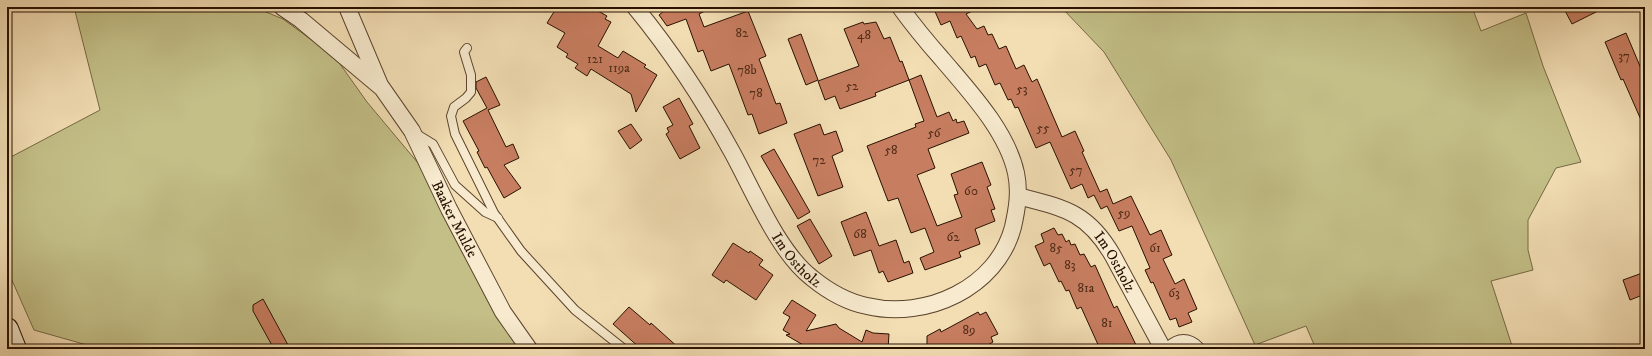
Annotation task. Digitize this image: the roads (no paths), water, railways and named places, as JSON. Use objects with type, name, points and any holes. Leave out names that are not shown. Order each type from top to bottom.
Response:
[{"type":"main road","points":[[7,329],[16,349]]},
{"type":"street","name":"Baaker Mulde","points":[[282,7],[301,20],[382,88]]},
{"type":"street","name":"Baaker Mulde","points":[[347,7],[382,88],[412,131],[449,209],[503,312],[529,349]]},
{"type":"street","name":"Im Ostholz","points":[[635,7],[661,39],[691,83],[732,151],[776,235],[800,268],[832,293],[866,306],[887,309],[909,309],[932,304],[958,294],[972,286],[984,276],[1000,257],[1011,234],[1017,209],[1018,196],[1016,174],[1012,160],[1000,134],[965,86],[900,7]]},
{"type":"street","name":"Im Ostholz","points":[[1018,196],[1060,207],[1075,214],[1096,230],[1105,241],[1163,349]]},
{"type":"street","points":[[1171,349],[1176,344],[1181,343],[1191,344],[1196,349]]},
{"type":"lane","points":[[467,48],[464,52],[464,56],[471,75],[471,92],[454,107],[451,116],[455,134],[494,213],[521,251],[575,310],[624,349]]},
{"type":"lane","points":[[412,131],[434,144],[455,185],[485,212],[500,220]]},
{"type":"tram line","points":[[7,337],[12,349]]}]
